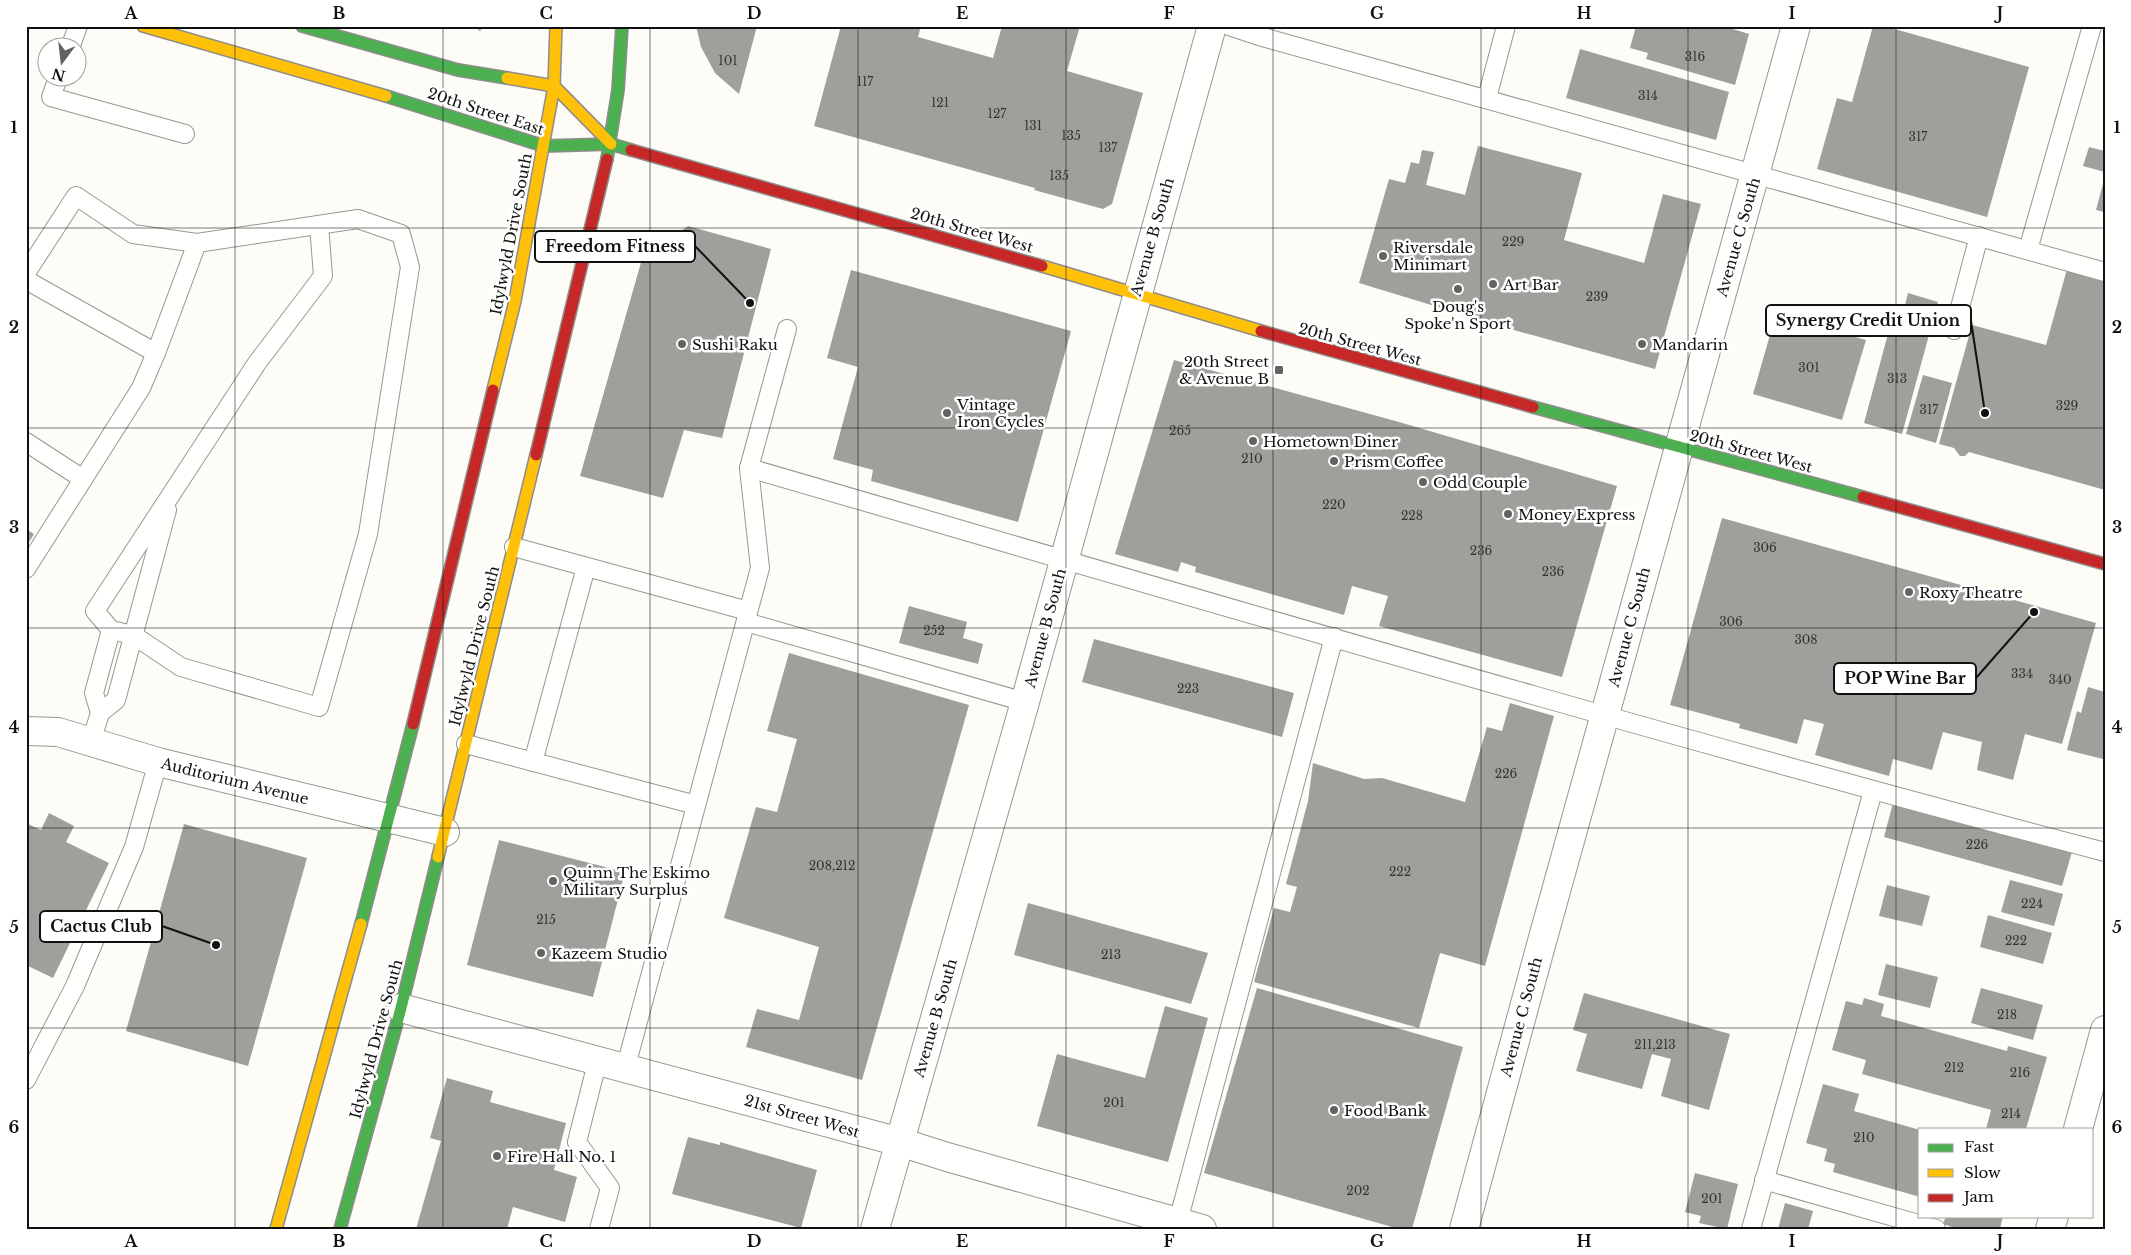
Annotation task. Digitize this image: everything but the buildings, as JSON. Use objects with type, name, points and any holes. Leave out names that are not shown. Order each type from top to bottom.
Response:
[{"type":"main road","name":"20th Street East","points":[[143,26],[370,91],[544,146],[611,144]]},
{"type":"main road","name":"20th Street East","points":[[302,26],[458,70],[554,86]]},
{"type":"main road","name":"Idylwyld Drive South","points":[[276,1229],[390,818],[515,300],[554,86],[556,26]]},
{"type":"main road","points":[[622,26],[622,67]]},
{"type":"main road","points":[[622,67],[633,34]]},
{"type":"main road","name":"Idylwyld Drive South","points":[[340,1229],[401,1008],[445,832],[611,144],[622,67]]},
{"type":"main road","points":[[554,86],[611,144]]},
{"type":"main road","name":"20th Street West","points":[[611,144],[965,243],[1298,343],[2105,564]]},
{"type":"street","name":"Avenue B South","points":[[875,1229],[1025,702],[1136,294],[1212,26]]},
{"type":"street","name":"Avenue C South","points":[[1464,1229],[1796,26]]},
{"type":"street","name":"Auditorium Avenue","points":[[26,731],[58,732],[158,762],[445,832]]},
{"type":"street","name":"21st Street West","points":[[401,1008],[626,1066],[858,1132],[900,1142],[1185,1226]]},
{"type":"street","points":[[2078,1128],[2105,1030]]},
{"type":"lane","points":[[74,38],[78,26]]},
{"type":"lane","points":[[1229,26],[1259,36],[1487,98],[2105,272]]},
{"type":"lane","points":[[1487,98],[1506,26]]},
{"type":"lane","points":[[2028,250],[2092,26]]},
{"type":"lane","points":[[54,88],[51,97],[185,134]]},
{"type":"lane","points":[[26,273],[76,196],[133,234],[197,243],[358,219],[401,234],[410,267],[368,534],[319,707],[181,667],[133,635],[111,630],[95,611],[257,363],[323,276],[319,225]]},
{"type":"lane","points":[[1954,330],[1979,236]]},
{"type":"lane","points":[[26,568],[141,388],[197,243]]},
{"type":"lane","points":[[26,280],[156,353]]},
{"type":"lane","points":[[626,1066],[760,568],[749,468],[787,330]]},
{"type":"lane","points":[[26,442],[83,479]]},
{"type":"lane","points":[[749,468],[1873,791],[2105,852]]},
{"type":"lane","points":[[91,742],[100,713],[116,700],[172,494]]},
{"type":"lane","points":[[514,547],[586,567],[1025,702]]},
{"type":"lane","points":[[533,762],[586,567]]},
{"type":"lane","points":[[100,713],[94,693],[111,630]]},
{"type":"lane","points":[[1185,1226],[1334,637]]},
{"type":"lane","points":[[466,744],[696,805]]},
{"type":"lane","points":[[26,1080],[75,986],[134,847],[158,762]]},
{"type":"lane","points":[[1751,1229],[1873,791]]},
{"type":"lane","points":[[598,1059],[577,1142],[610,1188],[599,1229]]},
{"type":"lane","points":[[1764,1180],[1936,1229]]},
{"type":"path","points":[[479,26],[480,31]]},
{"type":"traffic: fast","points":[[302,26],[458,70],[507,78]]},
{"type":"traffic: fast","points":[[607,159],[618,90],[622,26]]},
{"type":"traffic: fast","points":[[386,96],[544,146],[611,144],[631,150]]},
{"type":"traffic: fast","points":[[1533,407],[1863,497]]},
{"type":"traffic: fast","points":[[361,924],[413,724]]},
{"type":"traffic: fast","points":[[340,1229],[401,1008],[438,857]]},
{"type":"traffic: slow","points":[[143,26],[386,96]]},
{"type":"traffic: slow","points":[[493,390],[515,301],[554,86],[556,26]]},
{"type":"traffic: slow","points":[[507,78],[554,86],[611,144]]},
{"type":"traffic: slow","points":[[1042,266],[1261,331]]},
{"type":"traffic: slow","points":[[438,857],[536,455]]},
{"type":"traffic: slow","points":[[276,1229],[361,924]]},
{"type":"traffic: jam","points":[[631,150],[1042,266]]},
{"type":"traffic: jam","points":[[536,455],[607,159]]},
{"type":"traffic: jam","points":[[1261,331],[1533,407]]},
{"type":"traffic: jam","points":[[413,724],[493,390]]},
{"type":"traffic: jam","points":[[1863,497],[2105,564]]},
{"type":"place","name":"Riversdale Minimart","points":[[1383,256]]},
{"type":"place","name":"Art Bar","points":[[1493,284]]},
{"type":"place","name":"Doug's Spoke'n Sport","points":[[1458,289]]},
{"type":"place","name":"Freedom Fitness","points":[[750,303]]},
{"type":"place","name":"Sushi Raku","points":[[682,344]]},
{"type":"place","name":"Mandarin","points":[[1642,344]]},
{"type":"place","name":"20th Street & Avenue B","points":[[1279,370]]},
{"type":"place","name":"Vintage Iron Cycles","points":[[947,413]]},
{"type":"place","name":"Synergy Credit Union","points":[[1985,413]]},
{"type":"place","name":"Hometown Diner","points":[[1253,441]]},
{"type":"place","name":"Prism Coffee","points":[[1334,461]]},
{"type":"place","name":"Odd Couple","points":[[1423,482]]},
{"type":"place","name":"Money Express","points":[[1508,514]]},
{"type":"place","name":"Roxy Theatre","points":[[1909,592]]},
{"type":"place","name":"POP Wine Bar","points":[[2034,612]]},
{"type":"place","name":"Quinn The Eskimo Military Surplus","points":[[553,881]]},
{"type":"place","name":"Cactus Club","points":[[216,945]]},
{"type":"place","name":"Kazeem Studio","points":[[541,953]]},
{"type":"place","name":"Food Bank","points":[[1334,1110]]},
{"type":"place","name":"Fire Hall No. 1","points":[[497,1156]]}]
